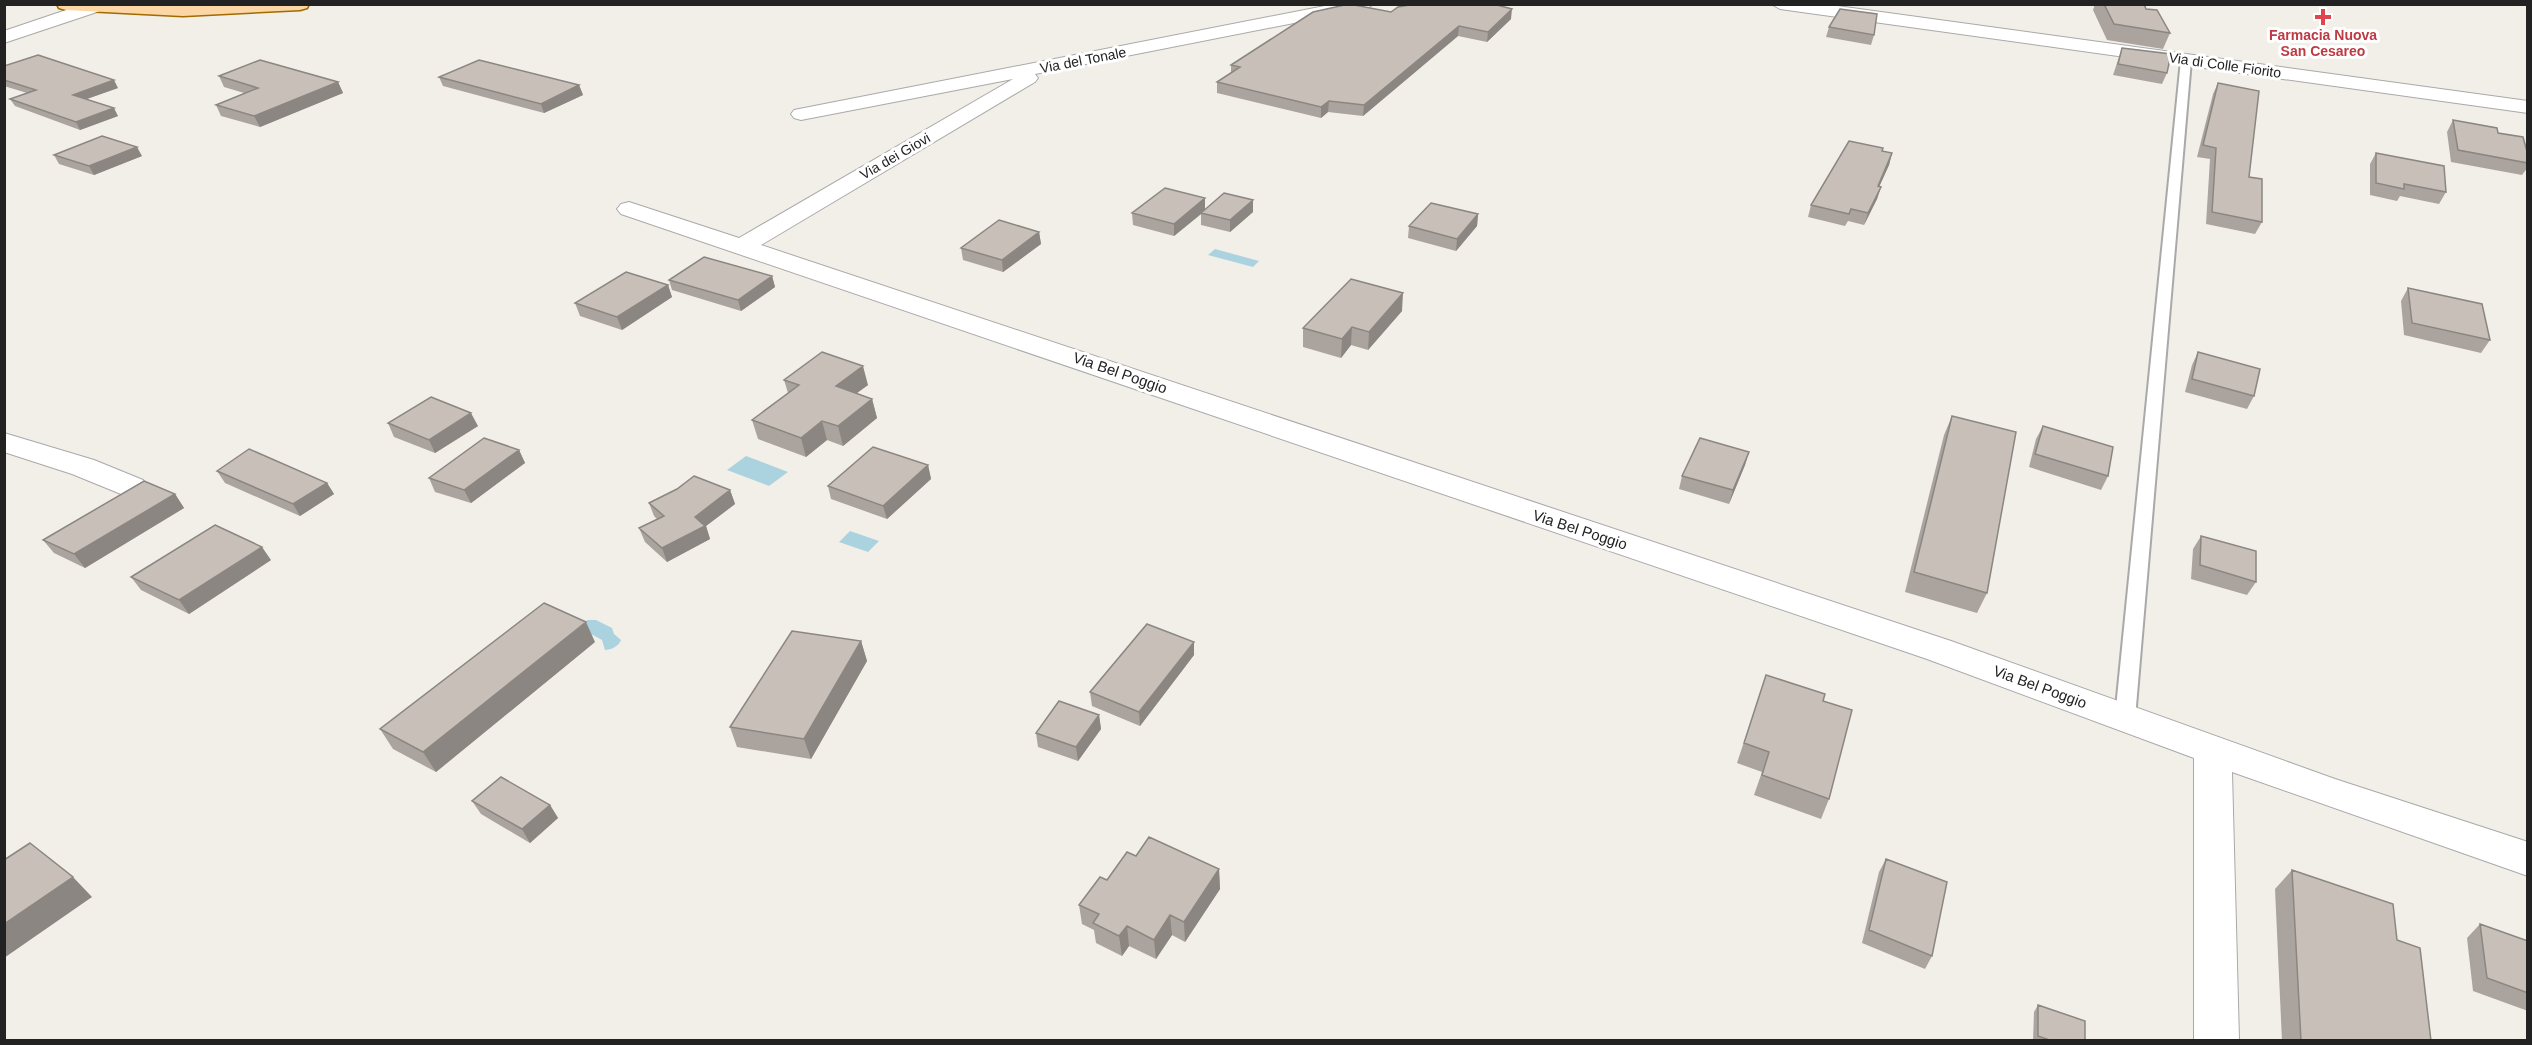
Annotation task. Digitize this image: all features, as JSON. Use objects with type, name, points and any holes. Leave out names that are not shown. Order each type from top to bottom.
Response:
[{"type":"main road","points":[[66,4],[180,12],[300,4]]},
{"type":"street","name":"Via del Tonale","points":[[801,114],[1365,4]]},
{"type":"street","name":"Via di Colle Fiorito","points":[[1780,4],[2528,107]]},
{"type":"street","points":[[4,37],[94,7]]},
{"type":"street","name":"Via dei Giovi","points":[[742,246],[1048,66]]},
{"type":"street","name":"Via Bel Poggio","points":[[629,209],[1939,650],[2324,790],[2528,860]]},
{"type":"street","points":[[4,442],[83,467],[132,487]]},
{"type":"street","points":[[2213,750],[2216,1041]]},
{"type":"lane","points":[[2126,718],[2186,60]]},
{"type":"water","points":[[1215,249],[1259,261],[1253,267],[1208,255]]},
{"type":"water","points":[[746,456],[788,472],[769,486],[727,470]]},
{"type":"water","points":[[850,531],[879,541],[868,552],[839,542]]},
{"type":"water","points":[[596,620],[612,628],[614,634],[621,640],[620,642],[605,650],[602,640],[582,629],[582,623]]},
{"type":"building","points":[[1349,4],[1391,12],[1398,7],[1415,4],[1493,4],[1512,9],[1488,32],[1459,26],[1364,105],[1329,101],[1321,107],[1217,82],[1240,67],[1231,65],[1313,12]]},
{"type":"building","points":[[2104,4],[2144,4],[2146,9],[2157,10],[2170,33],[2114,24]]},
{"type":"building","points":[[1840,9],[1877,14],[1874,35],[1829,27]]},
{"type":"building","points":[[2122,48],[2171,54],[2167,73],[2118,64]]},
{"type":"building","points":[[38,55],[114,80],[73,95],[114,108],[76,122],[10,99],[36,90],[4,80],[4,66]]},
{"type":"building","points":[[260,60],[338,82],[254,116],[216,105],[258,88],[219,76]]},
{"type":"building","points":[[479,60],[579,85],[541,104],[439,77]]},
{"type":"building","points":[[2218,83],[2259,91],[2249,177],[2262,179],[2262,222],[2212,212],[2216,148],[2203,145]]},
{"type":"building","points":[[2453,120],[2497,128],[2498,133],[2523,137],[2528,163],[2458,150]]},
{"type":"building","points":[[102,136],[137,147],[89,166],[54,155]]},
{"type":"building","points":[[1849,141],[1883,148],[1882,151],[1892,153],[1878,186],[1881,187],[1868,213],[1851,209],[1849,214],[1811,205]]},
{"type":"building","points":[[2376,153],[2444,166],[2446,192],[2404,184],[2404,189],[2376,183]]},
{"type":"building","points":[[1165,188],[1205,198],[1174,224],[1132,213]]},
{"type":"building","points":[[1224,193],[1253,200],[1230,220],[1201,213]]},
{"type":"building","points":[[1431,203],[1478,214],[1457,239],[1409,226]]},
{"type":"building","points":[[999,220],[1039,232],[1002,260],[961,248]]},
{"type":"building","points":[[704,257],[772,276],[738,300],[669,280]]},
{"type":"building","points":[[626,272],[668,285],[617,317],[575,303]]},
{"type":"building","points":[[1351,279],[1403,293],[1369,332],[1352,327],[1342,339],[1303,328]]},
{"type":"building","points":[[2408,288],[2482,304],[2490,340],[2412,323]]},
{"type":"building","points":[[822,352],[863,366],[836,386],[872,399],[838,426],[822,421],[801,438],[752,420],[799,385],[784,380]]},
{"type":"building","points":[[2198,352],[2260,369],[2254,396],[2192,379]]},
{"type":"building","points":[[431,397],[471,413],[429,440],[388,423]]},
{"type":"building","points":[[1952,416],[2016,432],[1987,593],[1914,572]]},
{"type":"building","points":[[2043,426],[2113,447],[2108,476],[2035,454]]},
{"type":"building","points":[[484,438],[519,450],[464,490],[429,478]]},
{"type":"building","points":[[1700,438],[1749,452],[1733,490],[1682,476]]},
{"type":"building","points":[[873,447],[928,465],[883,506],[828,486]]},
{"type":"building","points":[[249,449],[327,483],[293,504],[217,471]]},
{"type":"building","points":[[694,476],[730,490],[695,517],[705,526],[662,548],[639,528],[664,516],[649,503],[677,489]]},
{"type":"building","points":[[144,481],[175,494],[74,554],[43,540]]},
{"type":"building","points":[[215,525],[262,547],[179,600],[131,577]]},
{"type":"building","points":[[2201,536],[2256,551],[2256,582],[2200,565]]},
{"type":"building","points":[[544,603],[586,622],[423,752],[380,729]]},
{"type":"building","points":[[1147,624],[1194,642],[1139,712],[1090,692]]},
{"type":"building","points":[[792,631],[861,641],[804,739],[730,727]]},
{"type":"building","points":[[1766,675],[1825,694],[1823,701],[1852,710],[1829,799],[1762,775],[1769,752],[1744,743]]},
{"type":"building","points":[[1059,701],[1099,715],[1076,747],[1036,733]]},
{"type":"building","points":[[501,777],[550,805],[522,829],[472,801]]},
{"type":"building","points":[[1149,837],[1219,869],[1184,922],[1170,915],[1154,940],[1127,926],[1119,936],[1093,923],[1099,914],[1079,905],[1100,877],[1107,880],[1127,852],[1136,856]]},
{"type":"building","points":[[30,843],[73,877],[4,924],[4,860]]},
{"type":"building","points":[[1886,859],[1947,882],[1932,956],[1869,930]]},
{"type":"building","points":[[2292,870],[2393,904],[2397,940],[2420,948],[2431,1041],[2301,1041]]},
{"type":"building","points":[[2480,924],[2528,941],[2528,993],[2487,978]]},
{"type":"building","points":[[2038,1005],[2085,1021],[2085,1041],[2052,1041],[2038,1036]]},
{"type":"place","name":"Farmacia Nuova San Cesareo","points":[[2323,17]]}]
